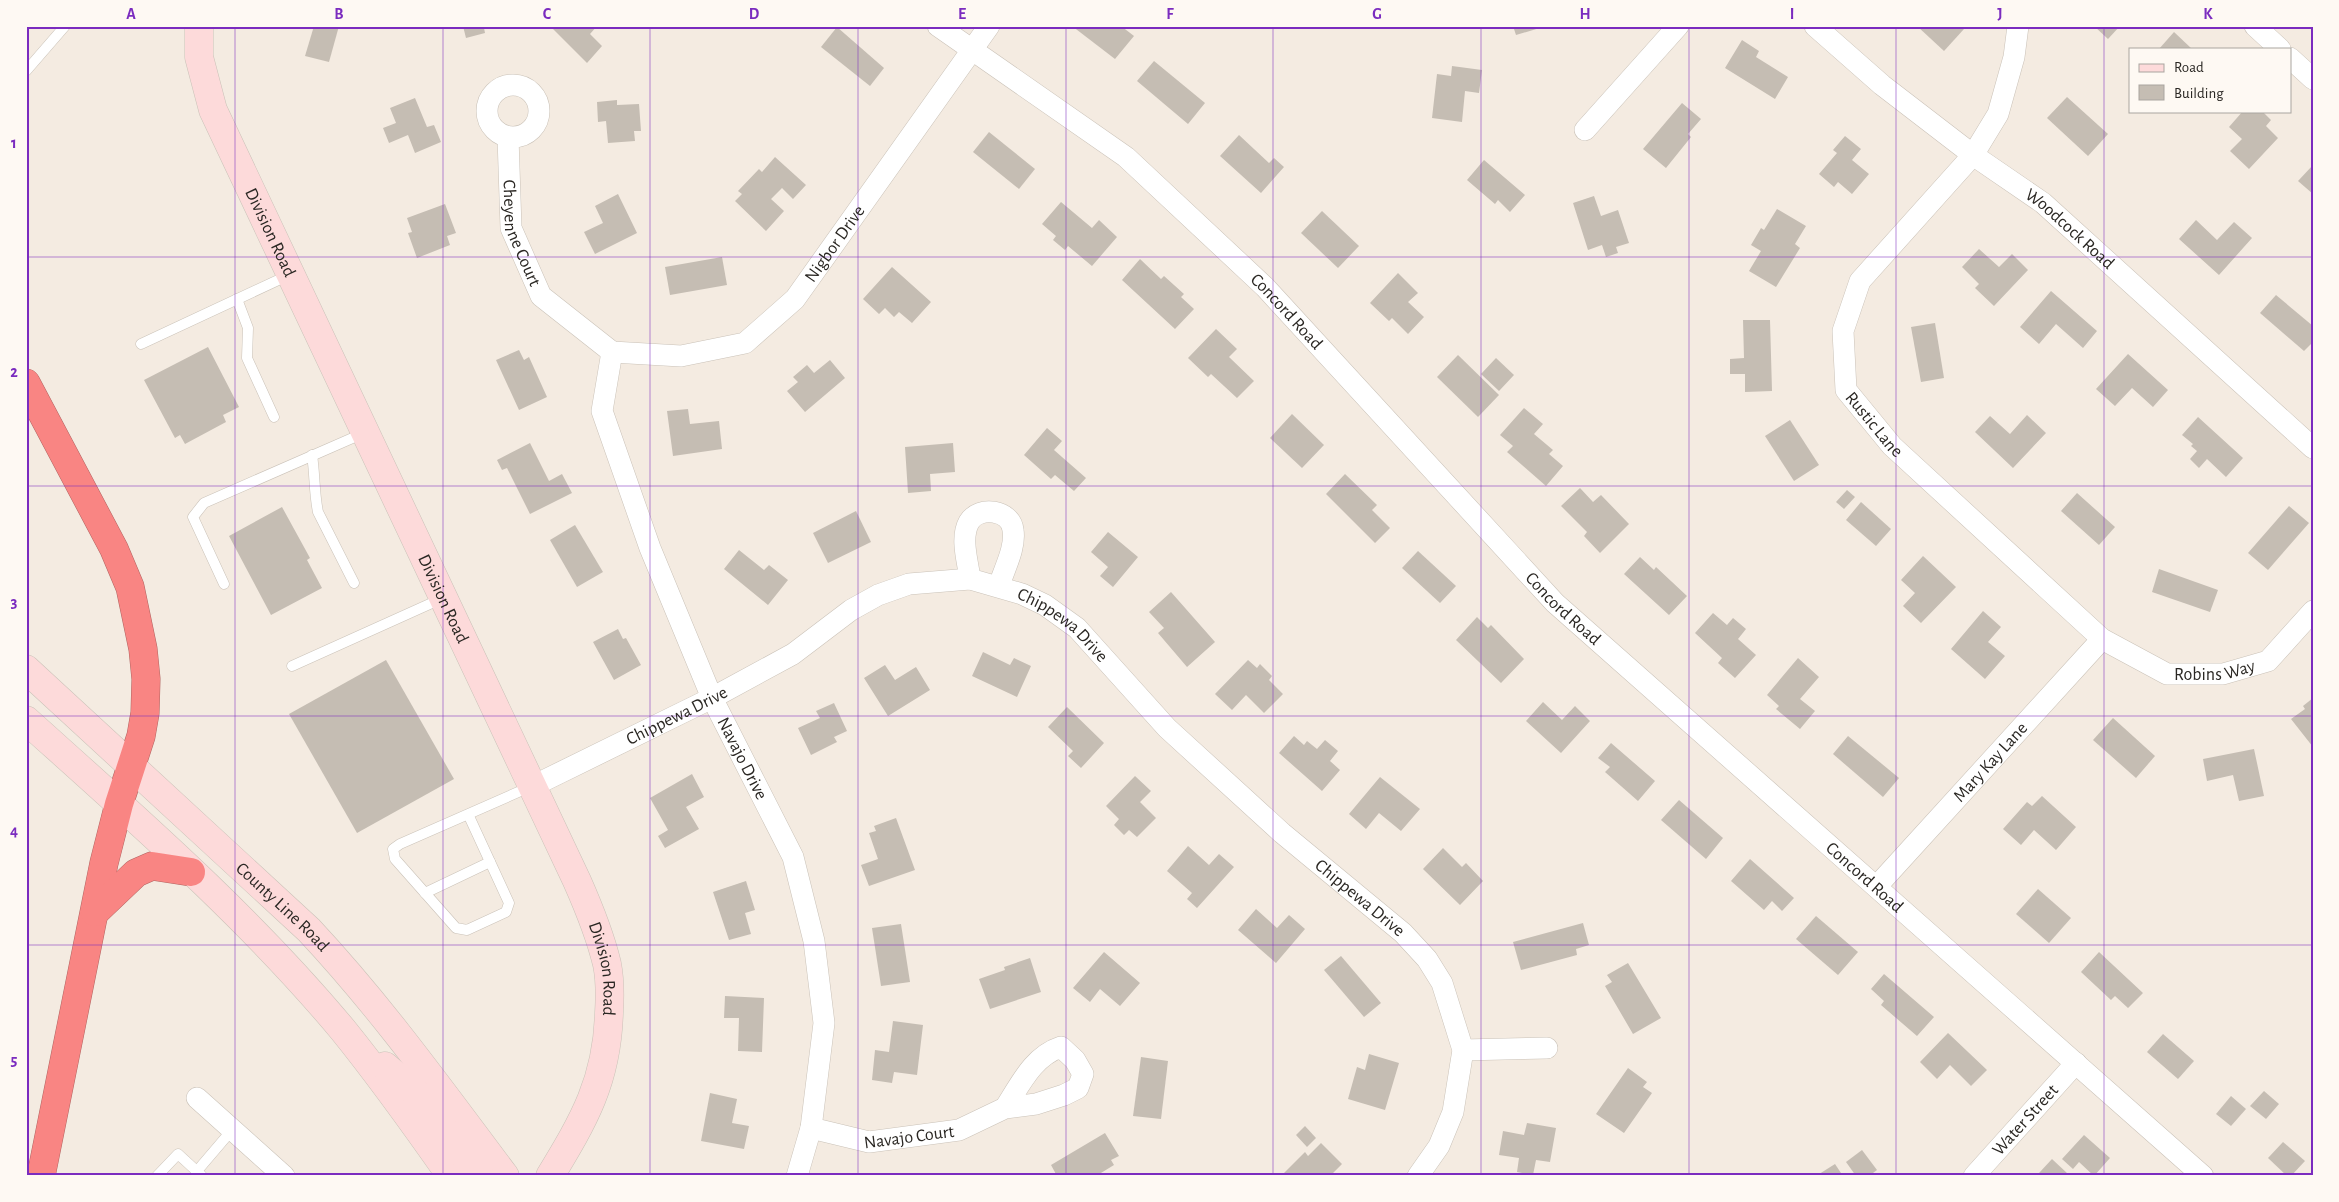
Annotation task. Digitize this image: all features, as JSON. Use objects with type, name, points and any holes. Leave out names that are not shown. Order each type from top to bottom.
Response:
[{"type":"highway","points":[[26,383],[114,549],[130,587],[143,649],[146,679],[145,713],[141,736],[119,804],[94,912],[42,1176]]},
{"type":"highway","points":[[94,912],[136,873],[152,866],[191,872]]},
{"type":"main road","name":"Division Road","points":[[199,26],[200,57],[213,110],[533,786],[596,925],[607,966],[610,1001],[608,1043],[602,1072],[582,1122],[550,1176]]},
{"type":"main road","name":"County Line Road","points":[[26,669],[309,930],[342,966],[423,1064],[505,1176]]},
{"type":"main road","points":[[26,720],[119,804],[268,948],[342,1029],[386,1084],[451,1176]]},
{"type":"main road","points":[[342,1029],[415,1092],[480,1176]]},
{"type":"street","name":"Concord Road","points":[[938,26],[1126,157],[1266,287],[1555,604],[1877,886],[2203,1176]]},
{"type":"street","name":"Nigbor Drive","points":[[612,352],[681,356],[745,343],[795,299],[989,26]]},
{"type":"street","points":[[1585,130],[1678,26]]},
{"type":"street","name":"Woodcock Road","points":[[1815,26],[1882,85],[1973,156],[2043,203],[2313,448]]},
{"type":"street","name":"Rustic Lane","points":[[2018,26],[2014,57],[1998,114],[1973,156],[1860,281],[1843,332],[1846,390],[1892,446],[2102,638]]},
{"type":"street","points":[[2255,26],[2279,48]]},
{"type":"street","points":[[2292,60],[2313,78]]},
{"type":"street","name":"Cheyenne Court","points":[[508,137],[511,228],[541,296],[612,352]]},
{"type":"street","name":"Navajo Drive","points":[[612,352],[602,412],[650,548],[712,698],[793,857],[814,941],[824,1023],[811,1128],[797,1176]]},
{"type":"street","points":[[970,579],[965,532],[969,522],[976,514],[994,511],[1006,517],[1013,528],[1014,540],[999,586]]},
{"type":"street","name":"Chippewa Drive","points":[[533,786],[712,698],[793,654],[850,610],[878,595],[909,584],[970,579],[999,586],[1045,605],[1077,628],[1167,728],[1282,833],[1403,933],[1427,958],[1442,983],[1463,1050],[1453,1112],[1439,1146],[1418,1176]]},
{"type":"street","name":"Robins Way","points":[[2102,638],[2167,674],[2223,674],[2268,661],[2313,611]]},
{"type":"street","name":"Mary Kay Lane","points":[[1877,886],[2102,638]]},
{"type":"street","points":[[1463,1050],[1547,1048]]},
{"type":"street","name":"Water Street","points":[[1974,1176],[2076,1063]]},
{"type":"street","points":[[197,1098],[284,1176]]},
{"type":"street","name":"Navajo Court","points":[[811,1128],[869,1142],[959,1130],[1005,1108]]},
{"type":"lane","points":[[26,70],[65,26]]},
{"type":"lane","points":[[141,344],[290,274]]},
{"type":"lane","points":[[237,299],[248,328],[247,358],[274,417]]},
{"type":"lane","points":[[224,584],[193,517],[204,503],[365,432]]},
{"type":"lane","points":[[312,456],[317,481],[316,500],[318,512],[354,583]]},
{"type":"lane","points":[[292,666],[444,598]]},
{"type":"lane","points":[[468,814],[509,903],[506,912],[467,930],[456,928],[395,858],[393,849],[400,844],[468,814],[533,786]]},
{"type":"lane","points":[[425,893],[490,862]]},
{"type":"lane","points":[[157,1176],[178,1154],[199,1173],[232,1130]]},
{"type":"building","points":[[314,26],[339,26],[329,62],[305,56]]},
{"type":"building","points":[[463,26],[488,27],[484,28],[485,33],[466,38]]},
{"type":"building","points":[[553,26],[597,26],[590,34],[602,46],[587,63],[552,28]]},
{"type":"building","points":[[1072,26],[1121,26],[1134,36],[1115,59]]},
{"type":"building","points":[[1513,26],[1543,26],[1543,27],[1516,35]]},
{"type":"building","points":[[1917,26],[1961,26],[1964,29],[1944,51]]},
{"type":"building","points":[[2094,26],[2120,26],[2108,39]]},
{"type":"building","points":[[837,27],[884,68],[870,86],[821,47]]},
{"type":"building","points":[[2174,32],[2191,48],[2160,48]]},
{"type":"building","points":[[1742,40],[1759,51],[1756,57],[1788,77],[1775,99],[1725,68]]},
{"type":"building","points":[[1154,61],[1205,103],[1188,124],[1137,81]]},
{"type":"building","points":[[1452,66],[1482,70],[1479,93],[1465,91],[1462,122],[1432,118],[1437,74],[1451,76]]},
{"type":"building","points":[[2067,97],[2108,134],[2088,156],[2047,118]]},
{"type":"building","points":[[415,98],[427,127],[434,125],[441,142],[415,153],[408,135],[389,143],[383,128],[396,123],[390,108]]},
{"type":"building","points":[[617,100],[617,105],[639,104],[641,131],[634,131],[635,141],[608,143],[606,121],[598,122],[597,102]]},
{"type":"building","points":[[1682,103],[1701,119],[1688,134],[1691,137],[1666,168],[1643,149]]},
{"type":"building","points":[[2242,112],[2263,112],[2271,120],[2266,126],[2278,138],[2249,169],[2230,151],[2242,139],[2229,127]]},
{"type":"building","points":[[989,132],[1035,169],[1019,189],[973,152]]},
{"type":"building","points":[[1239,135],[1269,163],[1274,158],[1284,167],[1261,193],[1220,156]]},
{"type":"building","points":[[1845,136],[1861,149],[1852,160],[1869,174],[1852,194],[1838,182],[1834,187],[1819,174],[1837,153],[1833,150]]},
{"type":"building","points":[[775,157],[806,185],[793,199],[782,188],[771,199],[784,211],[766,231],[735,201],[742,194],[738,191],[759,169],[762,172]]},
{"type":"building","points":[[1484,160],[1525,195],[1510,212],[1498,200],[1495,204],[1467,180]]},
{"type":"building","points":[[2313,165],[2313,194],[2298,181]]},
{"type":"building","points":[[618,194],[637,233],[595,254],[584,232],[603,223],[595,206]]},
{"type":"building","points":[[1594,196],[1601,216],[1618,210],[1629,243],[1616,247],[1618,253],[1606,257],[1602,245],[1588,250],[1573,203]]},
{"type":"building","points":[[1061,202],[1092,228],[1099,220],[1117,237],[1092,266],[1068,246],[1065,250],[1053,240],[1056,236],[1042,224]]},
{"type":"building","points":[[445,204],[456,233],[447,236],[450,245],[417,258],[408,233],[412,232],[407,218]]},
{"type":"building","points":[[1777,209],[1806,226],[1795,244],[1800,248],[1776,287],[1749,271],[1761,251],[1751,245],[1761,228],[1764,230]]},
{"type":"building","points":[[1322,211],[1359,246],[1338,268],[1301,233]]},
{"type":"building","points":[[2196,220],[2217,240],[2234,222],[2252,238],[2219,275],[2179,239]]},
{"type":"building","points":[[1979,249],[1999,267],[2012,254],[2028,270],[1994,306],[1975,288],[1979,284],[1962,267]]},
{"type":"building","points":[[722,257],[727,285],[670,295],[665,267]]},
{"type":"building","points":[[1140,259],[1161,279],[1164,276],[1184,294],[1181,297],[1194,309],[1175,329],[1122,280]]},
{"type":"building","points":[[892,267],[931,302],[912,323],[899,312],[894,317],[885,308],[879,314],[863,299]]},
{"type":"building","points":[[1398,273],[1418,293],[1408,302],[1424,317],[1408,334],[1392,318],[1389,321],[1370,303]]},
{"type":"building","points":[[2051,291],[2097,331],[2083,348],[2056,324],[2039,344],[2020,327]]},
{"type":"building","points":[[2276,295],[2313,326],[2313,342],[2304,351],[2260,313]]},
{"type":"building","points":[[1743,320],[1770,320],[1772,391],[1745,392],[1745,374],[1730,374],[1730,359],[1744,358]]},
{"type":"building","points":[[1935,323],[1944,378],[1921,382],[1911,327]]},
{"type":"building","points":[[1216,329],[1237,349],[1229,357],[1254,381],[1237,398],[1211,374],[1208,377],[1188,358]]},
{"type":"building","points":[[208,347],[239,407],[223,415],[226,422],[185,444],[180,435],[175,438],[144,380]]},
{"type":"building","points":[[519,350],[524,360],[529,357],[547,397],[519,410],[496,360]]},
{"type":"building","points":[[2128,354],[2168,390],[2153,407],[2132,388],[2115,406],[2096,389]]},
{"type":"building","points":[[1458,355],[1499,395],[1478,417],[1437,377]]},
{"type":"building","points":[[1496,358],[1514,375],[1499,391],[1481,374]]},
{"type":"building","points":[[830,360],[845,378],[805,412],[787,391],[798,382],[793,377],[807,365],[814,373]]},
{"type":"building","points":[[1524,408],[1543,424],[1534,434],[1553,450],[1549,454],[1563,466],[1546,486],[1507,452],[1513,446],[1500,435]]},
{"type":"building","points":[[688,409],[690,424],[719,421],[722,449],[673,456],[667,411]]},
{"type":"building","points":[[1292,414],[1324,445],[1302,468],[1270,438]]},
{"type":"building","points":[[2027,415],[2046,433],[2013,468],[1975,432],[1990,416],[2010,434]]},
{"type":"building","points":[[2198,417],[2243,458],[2226,477],[2207,459],[2199,468],[2190,459],[2197,451],[2191,446],[2193,444],[2182,435]]},
{"type":"building","points":[[1790,420],[1819,465],[1794,481],[1765,436]]},
{"type":"building","points":[[1047,428],[1062,441],[1054,450],[1086,478],[1074,491],[1055,475],[1051,479],[1024,455]]},
{"type":"building","points":[[530,443],[549,481],[562,474],[572,493],[530,514],[507,468],[502,470],[497,460]]},
{"type":"building","points":[[953,443],[955,472],[930,474],[931,491],[908,493],[905,447]]},
{"type":"building","points":[[1345,474],[1377,505],[1372,510],[1390,528],[1375,543],[1326,494]]},
{"type":"building","points":[[1580,488],[1593,502],[1601,495],[1629,524],[1600,553],[1584,536],[1587,532],[1561,506]]},
{"type":"building","points":[[1847,490],[1855,497],[1844,509],[1836,502]]},
{"type":"building","points":[[2077,493],[2115,527],[2099,545],[2061,511]]},
{"type":"building","points":[[1861,502],[1891,529],[1876,546],[1846,520]]},
{"type":"building","points":[[2289,506],[2309,523],[2268,570],[2248,553]]},
{"type":"building","points":[[282,507],[310,558],[307,560],[322,588],[271,615],[229,536]]},
{"type":"building","points":[[856,511],[871,542],[828,563],[813,533]]},
{"type":"building","points":[[575,525],[603,572],[577,587],[550,540]]},
{"type":"building","points":[[1108,532],[1138,557],[1113,587],[1100,576],[1108,567],[1091,552]]},
{"type":"building","points":[[739,550],[764,570],[769,565],[788,580],[768,605],[724,569]]},
{"type":"building","points":[[1418,551],[1456,586],[1440,603],[1402,568]]},
{"type":"building","points":[[1923,556],[1956,587],[1921,623],[1903,606],[1915,593],[1901,580]]},
{"type":"building","points":[[1640,557],[1654,570],[1656,567],[1687,596],[1669,615],[1624,574]]},
{"type":"building","points":[[2159,569],[2218,590],[2210,612],[2152,592]]},
{"type":"building","points":[[1171,592],[1215,642],[1187,667],[1158,633],[1164,628],[1149,612]]},
{"type":"building","points":[[1983,611],[2001,627],[1988,642],[2005,656],[1985,679],[1951,649]]},
{"type":"building","points":[[1713,613],[1727,625],[1733,618],[1746,629],[1738,639],[1756,655],[1735,678],[1718,663],[1722,658],[1695,633]]},
{"type":"building","points":[[1477,617],[1488,628],[1491,625],[1524,659],[1501,683],[1456,640]]},
{"type":"building","points":[[618,629],[623,639],[626,638],[641,665],[614,680],[593,642]]},
{"type":"building","points":[[983,652],[1010,665],[1014,658],[1031,666],[1017,697],[972,676]]},
{"type":"building","points":[[1798,658],[1819,677],[1800,699],[1815,711],[1800,729],[1776,709],[1779,706],[1767,695]]},
{"type":"building","points":[[386,660],[454,779],[357,833],[289,714]]},
{"type":"building","points":[[1248,660],[1257,668],[1260,664],[1272,676],[1269,680],[1283,694],[1264,713],[1246,695],[1232,710],[1215,694]]},
{"type":"building","points":[[885,665],[895,680],[916,667],[930,690],[888,716],[864,678]]},
{"type":"building","points":[[2313,698],[2313,747],[2291,719],[2305,709],[2303,706]]},
{"type":"building","points":[[1543,702],[1562,720],[1575,706],[1590,721],[1561,753],[1526,721]]},
{"type":"building","points":[[834,703],[847,731],[834,737],[837,742],[811,755],[798,728],[820,718],[816,711]]},
{"type":"building","points":[[1067,707],[1104,743],[1081,768],[1068,756],[1073,751],[1048,727]]},
{"type":"building","points":[[2113,718],[2155,756],[2136,778],[2093,740]]},
{"type":"building","points":[[1294,736],[1304,745],[1307,741],[1317,749],[1325,740],[1338,751],[1330,761],[1340,770],[1322,791],[1279,753]]},
{"type":"building","points":[[1848,736],[1899,778],[1883,797],[1833,754]]},
{"type":"building","points":[[1611,743],[1655,781],[1638,801],[1605,772],[1610,767],[1598,758]]},
{"type":"building","points":[[2254,749],[2264,796],[2239,801],[2233,775],[2207,781],[2203,759]]},
{"type":"building","points":[[692,774],[704,797],[686,807],[699,829],[665,848],[658,836],[668,830],[650,798]]},
{"type":"building","points":[[1135,776],[1151,791],[1140,802],[1156,818],[1137,837],[1129,830],[1124,835],[1114,825],[1119,819],[1106,806]]},
{"type":"building","points":[[1380,777],[1420,809],[1401,831],[1379,813],[1366,829],[1349,814]]},
{"type":"building","points":[[2042,796],[2076,827],[2056,850],[2034,830],[2021,845],[2003,829],[2027,802],[2032,806]]},
{"type":"building","points":[[1679,800],[1723,838],[1706,859],[1661,820]]},
{"type":"building","points":[[896,818],[915,870],[869,886],[861,865],[878,859],[869,833],[876,831],[874,826]]},
{"type":"building","points":[[1188,846],[1209,865],[1219,854],[1234,867],[1197,908],[1187,899],[1192,893],[1167,871]]},
{"type":"building","points":[[1443,848],[1462,867],[1466,863],[1483,881],[1460,905],[1423,869]]},
{"type":"building","points":[[1750,859],[1794,898],[1782,911],[1772,901],[1764,910],[1731,881]]},
{"type":"building","points":[[746,881],[755,910],[745,913],[751,934],[729,940],[713,892]]},
{"type":"building","points":[[2038,889],[2071,918],[2049,943],[2016,914]]},
{"type":"building","points":[[1256,909],[1277,928],[1289,915],[1305,929],[1276,963],[1238,930]]},
{"type":"building","points":[[1816,916],[1858,952],[1838,975],[1796,939]]},
{"type":"building","points":[[1583,923],[1589,945],[1576,949],[1577,955],[1521,970],[1513,942]]},
{"type":"building","points":[[901,924],[910,982],[881,986],[872,928]]},
{"type":"building","points":[[1104,952],[1140,983],[1120,1006],[1100,989],[1090,1002],[1073,988]]},
{"type":"building","points":[[2099,952],[2143,993],[2128,1008],[2115,996],[2111,1000],[2081,972]]},
{"type":"building","points":[[1341,956],[1381,1003],[1364,1017],[1324,970]]},
{"type":"building","points":[[1030,958],[1041,992],[990,1009],[979,979],[1005,970],[1004,967]]},
{"type":"building","points":[[1628,963],[1661,1018],[1633,1034],[1605,986],[1612,982],[1607,975]]},
{"type":"building","points":[[1884,974],[1934,1017],[1917,1036],[1881,1005],[1884,1001],[1871,989]]},
{"type":"building","points":[[725,996],[764,998],[762,1052],[738,1051],[739,1018],[724,1018]]},
{"type":"building","points":[[893,1021],[923,1025],[917,1075],[894,1072],[892,1083],[872,1080],[875,1050],[889,1052]]},
{"type":"building","points":[[1948,1033],[1987,1070],[1971,1086],[1950,1065],[1937,1079],[1920,1062]]},
{"type":"building","points":[[2163,1034],[2194,1061],[2178,1079],[2147,1052]]},
{"type":"building","points":[[1369,1054],[1399,1063],[1385,1110],[1348,1099],[1357,1067],[1365,1070]]},
{"type":"building","points":[[1141,1057],[1168,1061],[1161,1119],[1133,1116]]},
{"type":"building","points":[[1628,1068],[1647,1082],[1643,1087],[1652,1093],[1624,1133],[1596,1114]]},
{"type":"building","points":[[2264,1091],[2279,1104],[2266,1119],[2250,1106]]},
{"type":"building","points":[[710,1093],[737,1099],[732,1123],[749,1126],[744,1149],[701,1141]]},
{"type":"building","points":[[2231,1096],[2246,1109],[2231,1126],[2216,1114]]},
{"type":"building","points":[[1527,1123],[1556,1128],[1550,1162],[1536,1160],[1533,1175],[1517,1172],[1519,1158],[1499,1155],[1503,1131],[1524,1135]]},
{"type":"building","points":[[1305,1126],[1316,1138],[1307,1147],[1296,1135]]},
{"type":"building","points":[[1105,1133],[1119,1156],[1111,1160],[1114,1165],[1096,1176],[1089,1176],[1087,1173],[1082,1176],[1057,1176],[1051,1165]]},
{"type":"building","points":[[2084,1135],[2110,1158],[2094,1176],[2079,1162],[2073,1169],[2062,1159]]},
{"type":"building","points":[[2283,1142],[2305,1161],[2291,1176],[2287,1176],[2268,1158]]},
{"type":"building","points":[[1321,1143],[1342,1164],[1330,1176],[1281,1176],[1305,1152],[1308,1156]]},
{"type":"building","points":[[1862,1150],[1877,1170],[1869,1176],[1856,1176],[1846,1162]]},
{"type":"building","points":[[2052,1159],[2068,1174],[2066,1176],[2042,1176],[2039,1173]]},
{"type":"building","points":[[1835,1164],[1843,1176],[1816,1176]]}]
